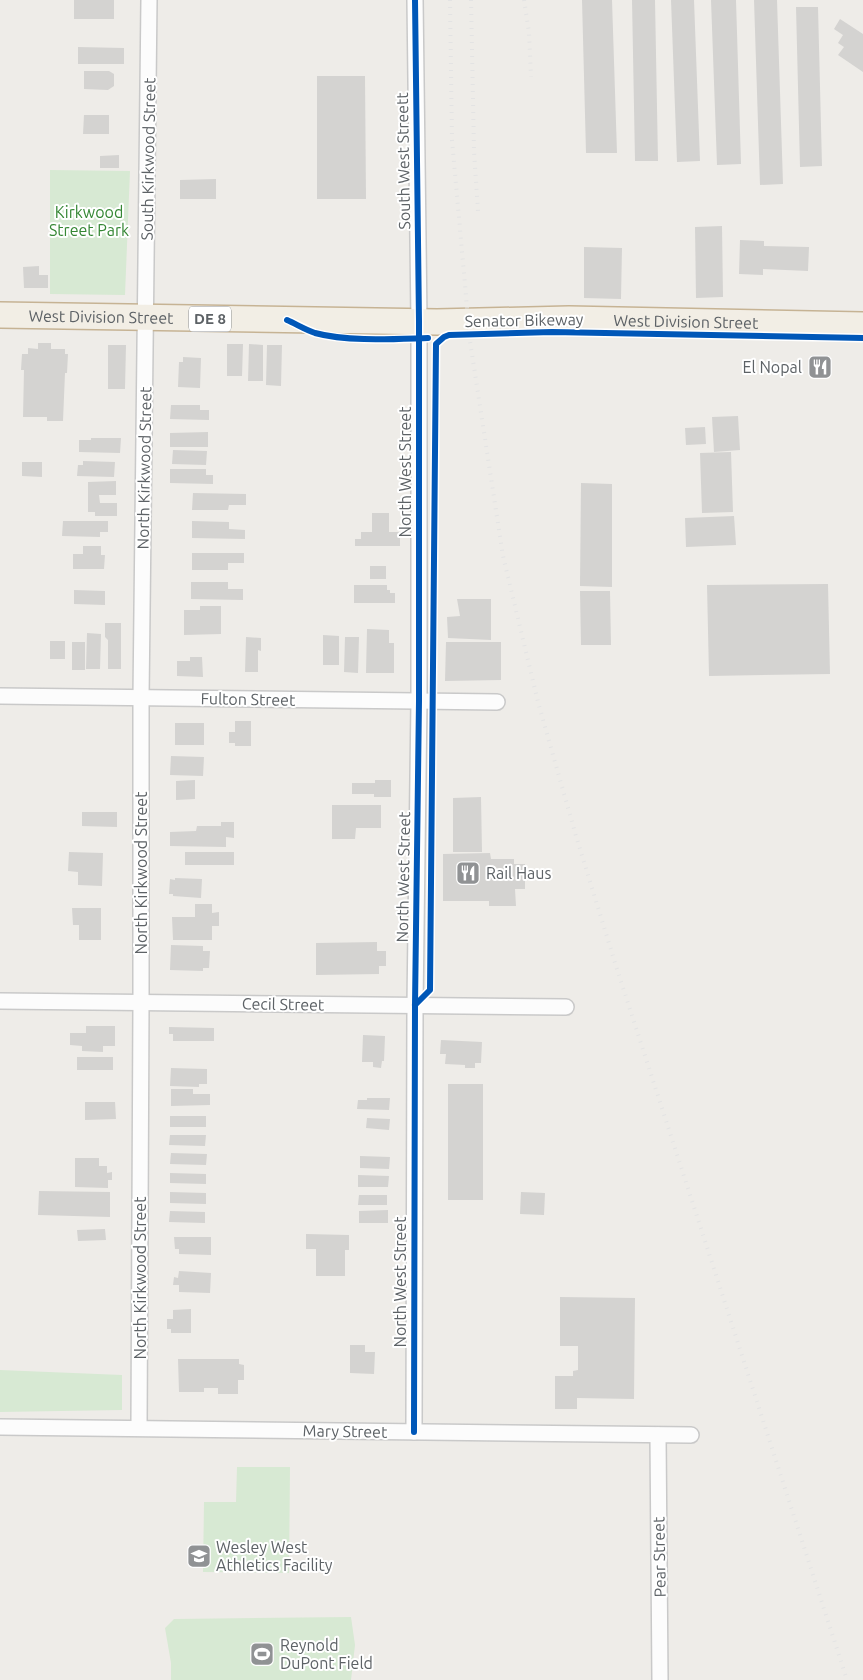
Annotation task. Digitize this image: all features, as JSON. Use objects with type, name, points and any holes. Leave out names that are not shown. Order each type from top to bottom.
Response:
[{"type":"highway","name":"West Division Street","points":[[0,315],[419,321],[569,319],[863,325]]},
{"type":"street","name":"South Kirkwood Street","points":[[146,317],[149,0]]},
{"type":"street","name":"South West Streett","points":[[414,0],[419,321]]},
{"type":"street","name":"North Kirkwood Street","points":[[139,1428],[141,698],[146,317]]},
{"type":"street","name":"North West Street","points":[[414,1432],[414,1006],[419,701],[419,321]]},
{"type":"street","name":"Fulton Street","points":[[0,696],[497,702]]},
{"type":"street","name":"Cecil Street","points":[[0,1002],[566,1007]]},
{"type":"street","name":"Mary Street","points":[[0,1427],[690,1435]]},
{"type":"street","name":"Pear Street","points":[[658,1435],[660,1680]]},
{"type":"green space","name":"Kirkwood Street Park","points":[[50,170],[130,171],[125,295],[50,294]]},
{"type":"green space","points":[[0,1370],[122,1375],[122,1410],[0,1412]]},
{"type":"green space","points":[[237,1467],[290,1467],[289,1573],[203,1572],[204,1502],[236,1502]]},
{"type":"green space","name":"Reynold DuPont Field","points":[[351,1617],[355,1645],[351,1680],[171,1680],[171,1663],[165,1628],[174,1619]]},
{"type":"building","points":[[74,0],[114,0],[114,19],[74,19]]},
{"type":"building","points":[[582,0],[612,0],[617,153],[586,153]]},
{"type":"building","points":[[632,0],[655,0],[658,161],[635,161]]},
{"type":"building","points":[[671,0],[694,0],[700,161],[677,162]]},
{"type":"building","points":[[711,0],[736,0],[741,164],[717,165]]},
{"type":"building","points":[[754,0],[777,0],[783,184],[760,185]]},
{"type":"building","points":[[796,7],[818,7],[822,166],[800,167]]},
{"type":"building","points":[[840,19],[863,34],[863,72],[838,55],[844,47],[838,43],[843,35],[834,29]]},
{"type":"building","points":[[78,47],[124,48],[124,64],[78,64]]},
{"type":"building","points":[[84,71],[109,71],[114,74],[114,86],[108,90],[84,89]]},
{"type":"building","points":[[317,76],[365,76],[366,199],[317,199]]},
{"type":"building","points":[[84,115],[109,115],[109,134],[83,134]]},
{"type":"building","points":[[119,155],[119,168],[100,168],[100,156]]},
{"type":"building","points":[[216,179],[216,199],[180,199],[180,180]]},
{"type":"building","points":[[722,226],[723,297],[696,298],[695,227]]},
{"type":"building","points":[[740,240],[764,241],[764,246],[809,247],[808,271],[763,269],[763,275],[739,274]]},
{"type":"building","points":[[584,247],[622,248],[621,299],[584,298]]},
{"type":"building","points":[[39,266],[39,275],[48,275],[48,288],[24,288],[23,267]]},
{"type":"building","points":[[38,343],[51,343],[51,349],[65,349],[65,354],[68,354],[67,373],[65,373],[63,421],[47,421],[47,417],[23,417],[24,370],[21,370],[22,354],[28,354],[28,348],[38,349]]},
{"type":"building","points":[[227,344],[243,344],[242,376],[227,376]]},
{"type":"building","points":[[249,344],[263,345],[263,381],[248,381]]},
{"type":"building","points":[[108,345],[126,345],[125,389],[108,389]]},
{"type":"building","points":[[267,345],[282,345],[281,386],[266,385]]},
{"type":"building","points":[[183,357],[201,358],[200,388],[178,387],[179,362],[183,362]]},
{"type":"building","points":[[171,405],[200,405],[200,410],[209,410],[209,420],[170,419]]},
{"type":"building","points":[[738,416],[740,450],[714,452],[712,417]]},
{"type":"building","points":[[705,427],[706,444],[686,445],[685,428]]},
{"type":"building","points":[[208,432],[208,447],[170,447],[170,433]]},
{"type":"building","points":[[91,438],[121,438],[120,453],[79,452],[79,440],[91,440]]},
{"type":"building","points":[[173,450],[207,451],[206,465],[172,464]]},
{"type":"building","points":[[731,452],[733,512],[702,513],[700,453]]},
{"type":"building","points":[[83,461],[115,462],[114,477],[77,476],[78,465],[83,465]]},
{"type":"building","points":[[22,462],[42,462],[42,477],[22,476]]},
{"type":"building","points":[[170,469],[206,469],[206,475],[213,475],[213,484],[170,483]]},
{"type":"building","points":[[116,481],[116,495],[99,495],[100,503],[117,503],[117,516],[95,516],[95,512],[88,512],[88,482]]},
{"type":"building","points":[[581,483],[612,484],[612,587],[580,586]]},
{"type":"building","points":[[193,493],[246,494],[246,505],[229,505],[228,510],[192,510]]},
{"type":"building","points":[[372,513],[389,513],[389,532],[400,532],[400,546],[355,546],[355,539],[361,539],[361,532],[372,532]]},
{"type":"building","points":[[734,516],[736,545],[686,547],[685,518]]},
{"type":"building","points":[[63,521],[108,521],[108,532],[100,532],[100,537],[62,536]]},
{"type":"building","points":[[192,521],[229,522],[229,529],[245,530],[245,539],[192,538]]},
{"type":"building","points":[[83,546],[101,546],[101,555],[105,555],[104,569],[73,569],[73,554],[83,554]]},
{"type":"building","points":[[192,553],[244,553],[244,563],[228,563],[228,570],[192,570]]},
{"type":"building","points":[[370,566],[386,566],[386,579],[370,579]]},
{"type":"building","points":[[191,582],[228,582],[228,589],[243,589],[243,600],[191,599]]},
{"type":"building","points":[[828,584],[830,674],[709,676],[707,585]]},
{"type":"building","points":[[354,585],[387,585],[387,590],[390,590],[390,593],[395,593],[395,603],[354,603]]},
{"type":"building","points":[[74,590],[105,591],[105,605],[74,604]]},
{"type":"building","points":[[580,591],[610,591],[611,645],[581,645]]},
{"type":"building","points":[[457,599],[491,599],[491,640],[448,638],[447,617],[460,616]]},
{"type":"building","points":[[200,606],[221,606],[221,634],[184,635],[184,610],[200,610]]},
{"type":"building","points":[[105,623],[121,623],[121,669],[108,669],[108,640],[105,637]]},
{"type":"building","points":[[367,629],[389,630],[389,643],[394,643],[394,673],[366,673]]},
{"type":"building","points":[[87,633],[101,634],[100,669],[86,669]]},
{"type":"building","points":[[323,635],[339,636],[339,665],[323,665]]},
{"type":"building","points":[[246,637],[261,638],[261,651],[258,650],[258,672],[245,672]]},
{"type":"building","points":[[345,637],[359,637],[358,673],[344,672]]},
{"type":"building","points":[[50,641],[65,641],[65,659],[50,659]]},
{"type":"building","points":[[72,642],[85,642],[85,670],[72,670]]},
{"type":"building","points":[[446,642],[501,642],[501,680],[445,681]]},
{"type":"building","points":[[190,657],[202,657],[203,677],[177,676],[177,661],[190,661]]},
{"type":"building","points":[[235,721],[251,721],[251,746],[235,746],[235,743],[229,743],[229,732],[235,732]]},
{"type":"building","points":[[175,723],[204,723],[204,745],[175,745]]},
{"type":"building","points":[[171,756],[204,757],[203,776],[170,775]]},
{"type":"building","points":[[195,780],[195,799],[176,800],[176,781]]},
{"type":"building","points":[[375,780],[391,780],[391,797],[374,797],[374,794],[352,794],[352,783],[375,783]]},
{"type":"building","points":[[481,797],[482,852],[453,852],[453,798]]},
{"type":"building","points":[[332,805],[381,805],[381,828],[356,828],[355,839],[332,839]]},
{"type":"building","points":[[82,812],[117,812],[117,827],[82,826]]},
{"type":"building","points":[[221,822],[234,822],[234,838],[226,837],[226,847],[170,846],[170,832],[196,831],[197,826],[221,826]]},
{"type":"building","points":[[69,852],[103,853],[102,886],[78,885],[78,872],[68,871]]},
{"type":"building","points":[[185,852],[234,852],[234,865],[185,865]]},
{"type":"building","points":[[490,853],[491,859],[514,859],[514,864],[525,864],[525,889],[515,889],[516,906],[489,906],[489,901],[443,901],[443,854]]},
{"type":"building","points":[[175,878],[202,879],[201,898],[169,894],[170,879],[175,880]]},
{"type":"building","points":[[195,904],[212,904],[212,913],[219,912],[219,926],[212,926],[212,940],[173,940],[172,917],[195,917]]},
{"type":"building","points":[[72,908],[101,908],[101,940],[79,940],[79,925],[73,925]]},
{"type":"building","points":[[377,942],[377,951],[386,951],[386,966],[379,966],[379,974],[316,975],[316,943]]},
{"type":"building","points":[[171,945],[203,946],[203,951],[210,951],[209,968],[203,968],[203,971],[170,970]]},
{"type":"building","points":[[86,1026],[115,1026],[115,1046],[103,1046],[103,1052],[82,1051],[82,1046],[70,1045],[70,1033],[86,1033]]},
{"type":"building","points":[[169,1027],[214,1028],[214,1041],[173,1041],[173,1034],[169,1034]]},
{"type":"building","points":[[363,1035],[385,1036],[384,1061],[382,1061],[381,1068],[373,1067],[373,1062],[362,1062]]},
{"type":"building","points":[[441,1040],[482,1042],[481,1063],[475,1063],[475,1068],[465,1068],[465,1065],[445,1064],[446,1054],[440,1054]]},
{"type":"building","points":[[77,1057],[113,1057],[113,1070],[77,1070]]},
{"type":"building","points":[[171,1068],[207,1069],[207,1084],[199,1084],[199,1087],[170,1086]]},
{"type":"building","points":[[448,1084],[483,1084],[483,1200],[448,1200]]},
{"type":"building","points":[[171,1089],[193,1089],[193,1094],[210,1094],[210,1105],[171,1106]]},
{"type":"building","points":[[367,1098],[390,1098],[389,1110],[357,1109],[358,1100],[367,1100]]},
{"type":"building","points":[[85,1102],[115,1102],[116,1119],[85,1120]]},
{"type":"building","points":[[170,1116],[206,1116],[206,1127],[170,1127]]},
{"type":"building","points":[[367,1118],[390,1119],[389,1130],[366,1128]]},
{"type":"building","points":[[170,1135],[206,1135],[205,1146],[169,1145]]},
{"type":"building","points":[[171,1153],[207,1154],[206,1165],[170,1164]]},
{"type":"building","points":[[360,1156],[390,1157],[389,1169],[360,1168]]},
{"type":"building","points":[[75,1158],[99,1158],[99,1166],[107,1166],[107,1173],[112,1172],[112,1180],[108,1180],[108,1188],[75,1187]]},
{"type":"building","points":[[170,1173],[206,1174],[206,1184],[170,1183]]},
{"type":"building","points":[[358,1175],[389,1176],[388,1187],[358,1187]]},
{"type":"building","points":[[39,1191],[110,1192],[110,1217],[38,1215]]},
{"type":"building","points":[[170,1192],[206,1193],[206,1204],[170,1203]]},
{"type":"building","points":[[521,1192],[545,1193],[544,1215],[520,1214]]},
{"type":"building","points":[[359,1195],[387,1195],[387,1205],[358,1205]]},
{"type":"building","points":[[388,1210],[388,1223],[359,1223],[359,1211]]},
{"type":"building","points":[[170,1211],[205,1212],[205,1223],[169,1222]]},
{"type":"building","points":[[105,1229],[106,1240],[78,1241],[77,1230]]},
{"type":"building","points":[[306,1234],[349,1235],[349,1250],[345,1250],[345,1276],[316,1276],[316,1249],[306,1249]]},
{"type":"building","points":[[174,1237],[211,1237],[211,1255],[179,1254],[179,1249],[175,1249]]},
{"type":"building","points":[[179,1271],[211,1273],[210,1293],[179,1292],[179,1285],[173,1285],[174,1277],[178,1278]]},
{"type":"building","points":[[560,1297],[635,1298],[634,1399],[577,1398],[577,1409],[555,1409],[555,1376],[573,1376],[573,1371],[578,1370],[578,1346],[560,1346]]},
{"type":"building","points":[[191,1309],[191,1333],[171,1333],[171,1329],[167,1329],[167,1319],[173,1319],[173,1310]]},
{"type":"building","points":[[350,1345],[365,1345],[365,1352],[375,1352],[374,1374],[350,1373]]},
{"type":"building","points":[[178,1359],[239,1359],[239,1364],[244,1365],[244,1380],[238,1380],[238,1394],[218,1394],[218,1388],[204,1388],[204,1392],[179,1392]]},
{"type":"railway","points":[[450,0],[452,140],[470,341],[503,556],[538,702],[576,836],[616,966],[847,1680]]},
{"type":"railway","points":[[471,0],[474,152],[478,211]]},
{"type":"railway","points":[[524,0],[529,32],[531,77]]},
{"type":"cycle path","points":[[414,1432],[415,1005],[419,701],[419,321],[415,0]]},
{"type":"cycle path","points":[[287,320],[315,333],[342,338],[428,338]]},
{"type":"cycle path","name":"Senator Bikeway","points":[[415,1005],[430,990],[436,344],[449,335],[552,332],[863,338]]},
{"type":"place","name":"El Nopal","points":[[820,367]]},
{"type":"place","name":"Rail Haus","points":[[468,873]]},
{"type":"place","name":"Wesley West Athletics Facility","points":[[199,1556]]},
{"type":"place","name":"Reynold DuPont Field","points":[[262,1654]]}]
